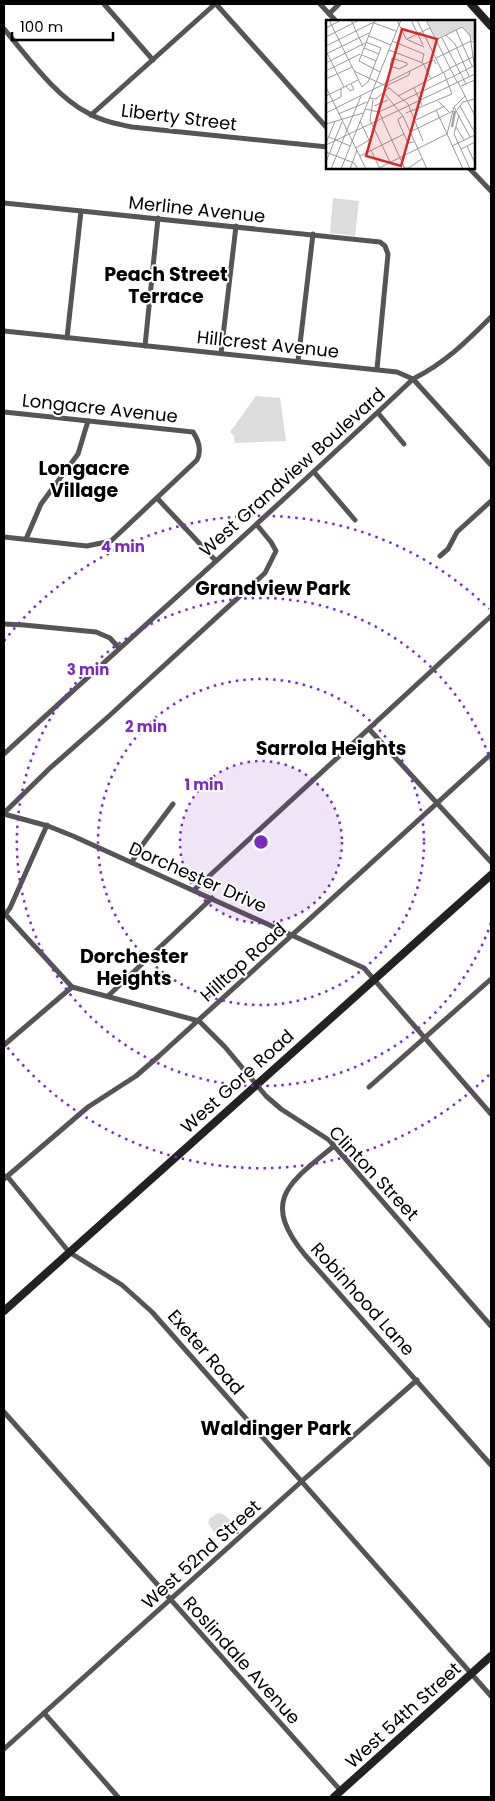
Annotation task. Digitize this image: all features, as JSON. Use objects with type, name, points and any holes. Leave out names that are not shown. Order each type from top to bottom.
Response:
[{"type":"street","points":[[104,4],[153,60]]},
{"type":"street","points":[[91,115],[215,4],[326,127]]},
{"type":"street","points":[[320,4],[335,20]]},
{"type":"street","points":[[329,14],[339,4]]},
{"type":"street","points":[[471,4],[490,21]]},
{"type":"street","name":"Liberty Street","points":[[4,30],[60,92],[91,115],[104,120],[132,126],[326,147]]},
{"type":"street","points":[[470,169],[491,192]]},
{"type":"street","name":"Merline Avenue","points":[[4,203],[380,242],[385,246],[388,254],[377,369]]},
{"type":"street","points":[[67,338],[81,211]]},
{"type":"street","points":[[145,346],[158,218]]},
{"type":"street","points":[[221,354],[236,226]]},
{"type":"street","points":[[298,361],[313,234]]},
{"type":"street","name":"West Grandview Boulevard","points":[[4,754],[257,525],[413,379],[434,369],[447,359],[491,317]]},
{"type":"street","name":"Hillcrest Avenue","points":[[4,331],[397,372],[413,379],[491,466]]},
{"type":"street","name":"Longacre Avenue","points":[[4,412],[193,432],[198,439],[197,460],[158,498]]},
{"type":"street","points":[[378,413],[404,444]]},
{"type":"street","points":[[26,539],[41,504],[78,454],[88,421]]},
{"type":"street","points":[[314,472],[355,520]]},
{"type":"street","points":[[4,537],[87,546],[104,543],[118,536],[158,498],[216,561]]},
{"type":"street","points":[[440,556],[448,549],[457,532],[491,501]]},
{"type":"street","points":[[4,814],[49,769],[265,573],[276,551],[257,525]]},
{"type":"street","points":[[194,890],[491,616]]},
{"type":"street","points":[[4,624],[24,624],[96,632],[110,638],[119,648]]},
{"type":"street","points":[[369,729],[491,862]]},
{"type":"street","name":"Hilltop Road","points":[[5,1178],[88,1107],[136,1076],[294,935],[491,754]]},
{"type":"street","points":[[132,862],[140,848],[173,804]]},
{"type":"street","name":"Dorchester Drive","points":[[4,814],[47,825],[294,935],[367,970],[491,1114]]},
{"type":"street","points":[[4,1045],[72,987],[4,915],[10,908],[47,825]]},
{"type":"street","name":"West Gore Road","points":[[4,1311],[491,874]]},
{"type":"street","points":[[108,996],[212,898]]},
{"type":"street","points":[[369,1087],[491,979]]},
{"type":"street","name":"Clinton Street","points":[[72,987],[199,1021],[225,1047],[280,1109],[321,1134],[334,1146],[491,1326]]},
{"type":"street","name":"Robinhood Lane","points":[[334,1146],[292,1184],[283,1204],[284,1224],[292,1240],[305,1256],[491,1465]]},
{"type":"street","name":"Exeter Road","points":[[5,1178],[70,1252],[122,1285],[152,1312],[491,1696]]},
{"type":"street","points":[[485,1319],[491,1313]]},
{"type":"street","name":"West 52nd Street","points":[[4,1749],[417,1380]]},
{"type":"street","name":"Roslindale Avenue","points":[[4,1412],[341,1791]]},
{"type":"street","name":"West 54th Street","points":[[334,1797],[491,1656]]},
{"type":"street","points":[[44,1713],[118,1797]]},
{"type":"shaded area","points":[[333,198],[359,201],[355,236],[330,233]]},
{"type":"shaded area","points":[[256,396],[280,398],[286,441],[235,443],[234,436],[230,432]]},
{"type":"shaded area","points":[[218,1513],[226,1516],[232,1524],[233,1530],[229,1536],[219,1536],[208,1523],[210,1518]]},
{"type":"waterway","points":[[231,1533],[238,1533]]},
{"type":"district","name":"Peach Street Terrace","points":[[166,285]]},
{"type":"district","name":"Longacre Village","points":[[84,479]]},
{"type":"district","name":"Grandview Park","points":[[273,588]]},
{"type":"district","name":"Sarrola Heights","points":[[331,748]]},
{"type":"district","name":"Dorchester Heights","points":[[134,967]]},
{"type":"district","name":"Waldinger Park","points":[[276,1428]]}]
